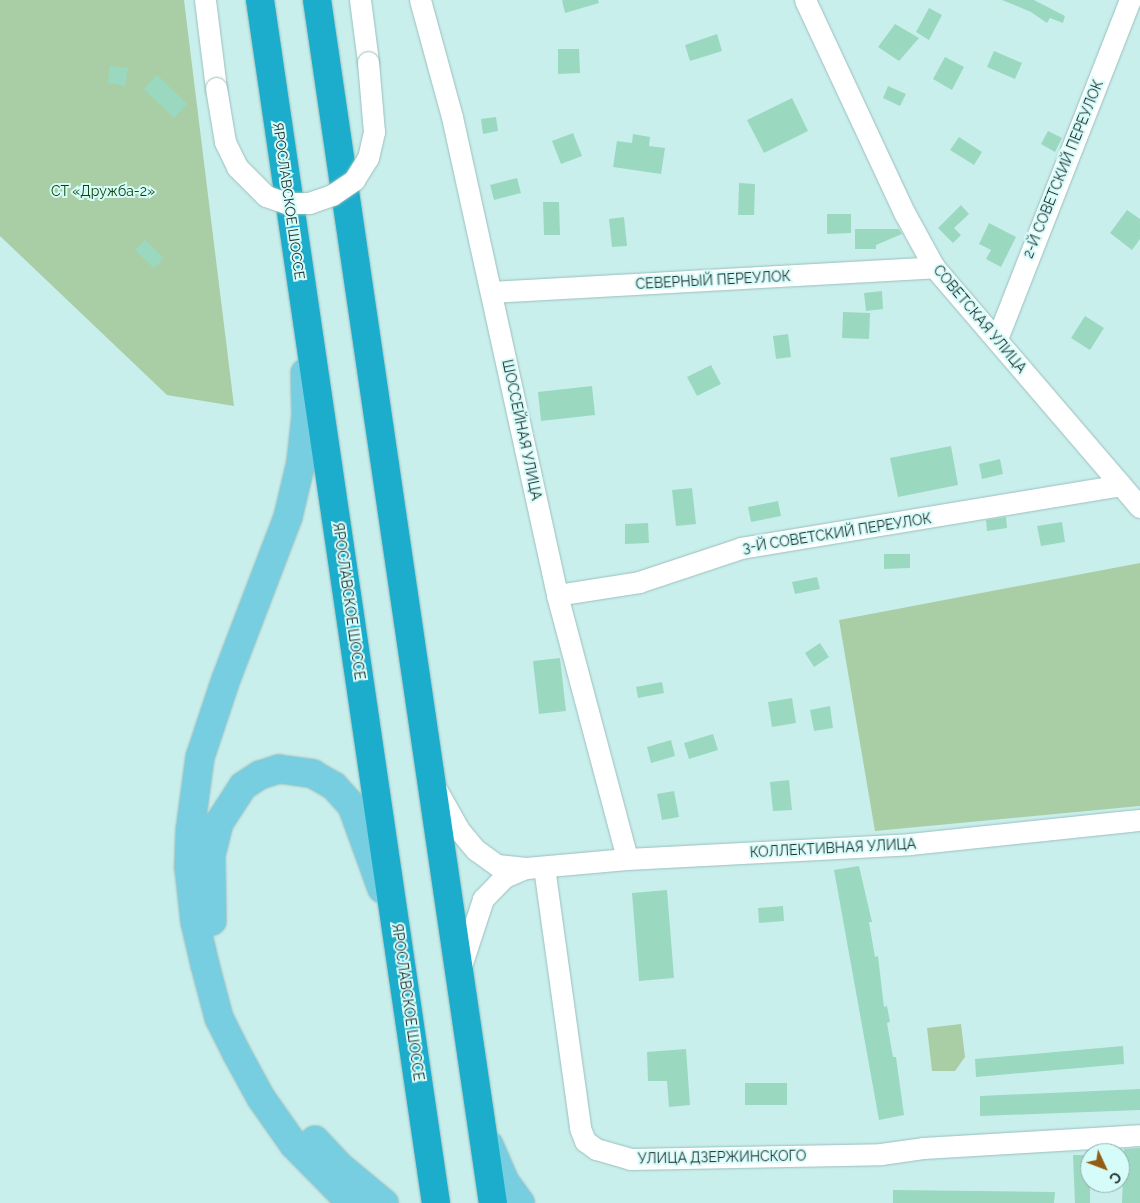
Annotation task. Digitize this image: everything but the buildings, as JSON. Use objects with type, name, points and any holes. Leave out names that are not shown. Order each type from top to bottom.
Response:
[{"type":"highway","name":"ЯРОСЛАВСКОЕ ШОССЕ","points":[[260,0],[436,1203]]},
{"type":"highway","points":[[318,0],[493,1203]]},
{"type":"main road","points":[[304,299],[306,415],[301,462],[288,517],[226,679],[200,756],[190,831],[189,868],[194,922],[219,1018],[261,1098],[294,1145],[341,1185],[384,1203]]},
{"type":"main road","points":[[341,1185],[308,1133],[275,1089],[251,1044],[222,966],[212,920],[210,855],[219,823],[243,786],[260,775],[279,770],[313,774],[334,786],[352,806],[363,830],[399,940]]},
{"type":"main road","points":[[483,1131],[505,1182],[520,1203]]},
{"type":"street","points":[[205,0],[225,142],[245,178],[266,196],[286,204],[309,203],[332,195],[354,180],[368,158],[374,132],[360,0]]},
{"type":"street","name":"ШОССЕЙНАЯ УЛИЦА","points":[[420,0],[452,117],[492,292],[557,595],[626,859]]},
{"type":"street","name":"СОВЕТСКАЯ УЛИЦА","points":[[805,0],[905,214],[934,267],[997,338],[1140,507]]},
{"type":"street","name":"2-Й СОВЕТСКИЙ ПЕРЕУЛОК","points":[[997,338],[1130,0]]},
{"type":"street","name":"СЕВЕРНЫЙ ПЕРЕУЛОК","points":[[492,292],[934,267]]},
{"type":"street","name":"3-Й СОВЕТСКИЙ ПЕРЕУЛОК","points":[[557,595],[639,582],[741,548],[1120,485]]},
{"type":"street","name":"КОЛЛЕКТИВНАЯ УЛИЦА","points":[[431,779],[460,830],[476,850],[497,865],[535,867],[626,859],[910,844],[1140,820]]},
{"type":"street","name":"КОЛЛЕКТИВНАЯ УЛИЦА","points":[[459,972],[483,899],[504,877],[535,867]]},
{"type":"street","name":"УЛИЦА ДЗЕРЖИНСКОГО","points":[[535,867],[580,1128],[584,1141],[596,1149],[630,1159],[881,1154],[923,1148],[1140,1135]]},
{"type":"green space","name":"СТ «Дружба-2»","points":[[0,0],[184,0],[234,406],[167,395],[0,236]]},
{"type":"green space","points":[[1140,563],[1140,806],[875,831],[839,620]]},
{"type":"green space","points":[[961,1024],[965,1057],[955,1071],[932,1071],[927,1028]]}]
